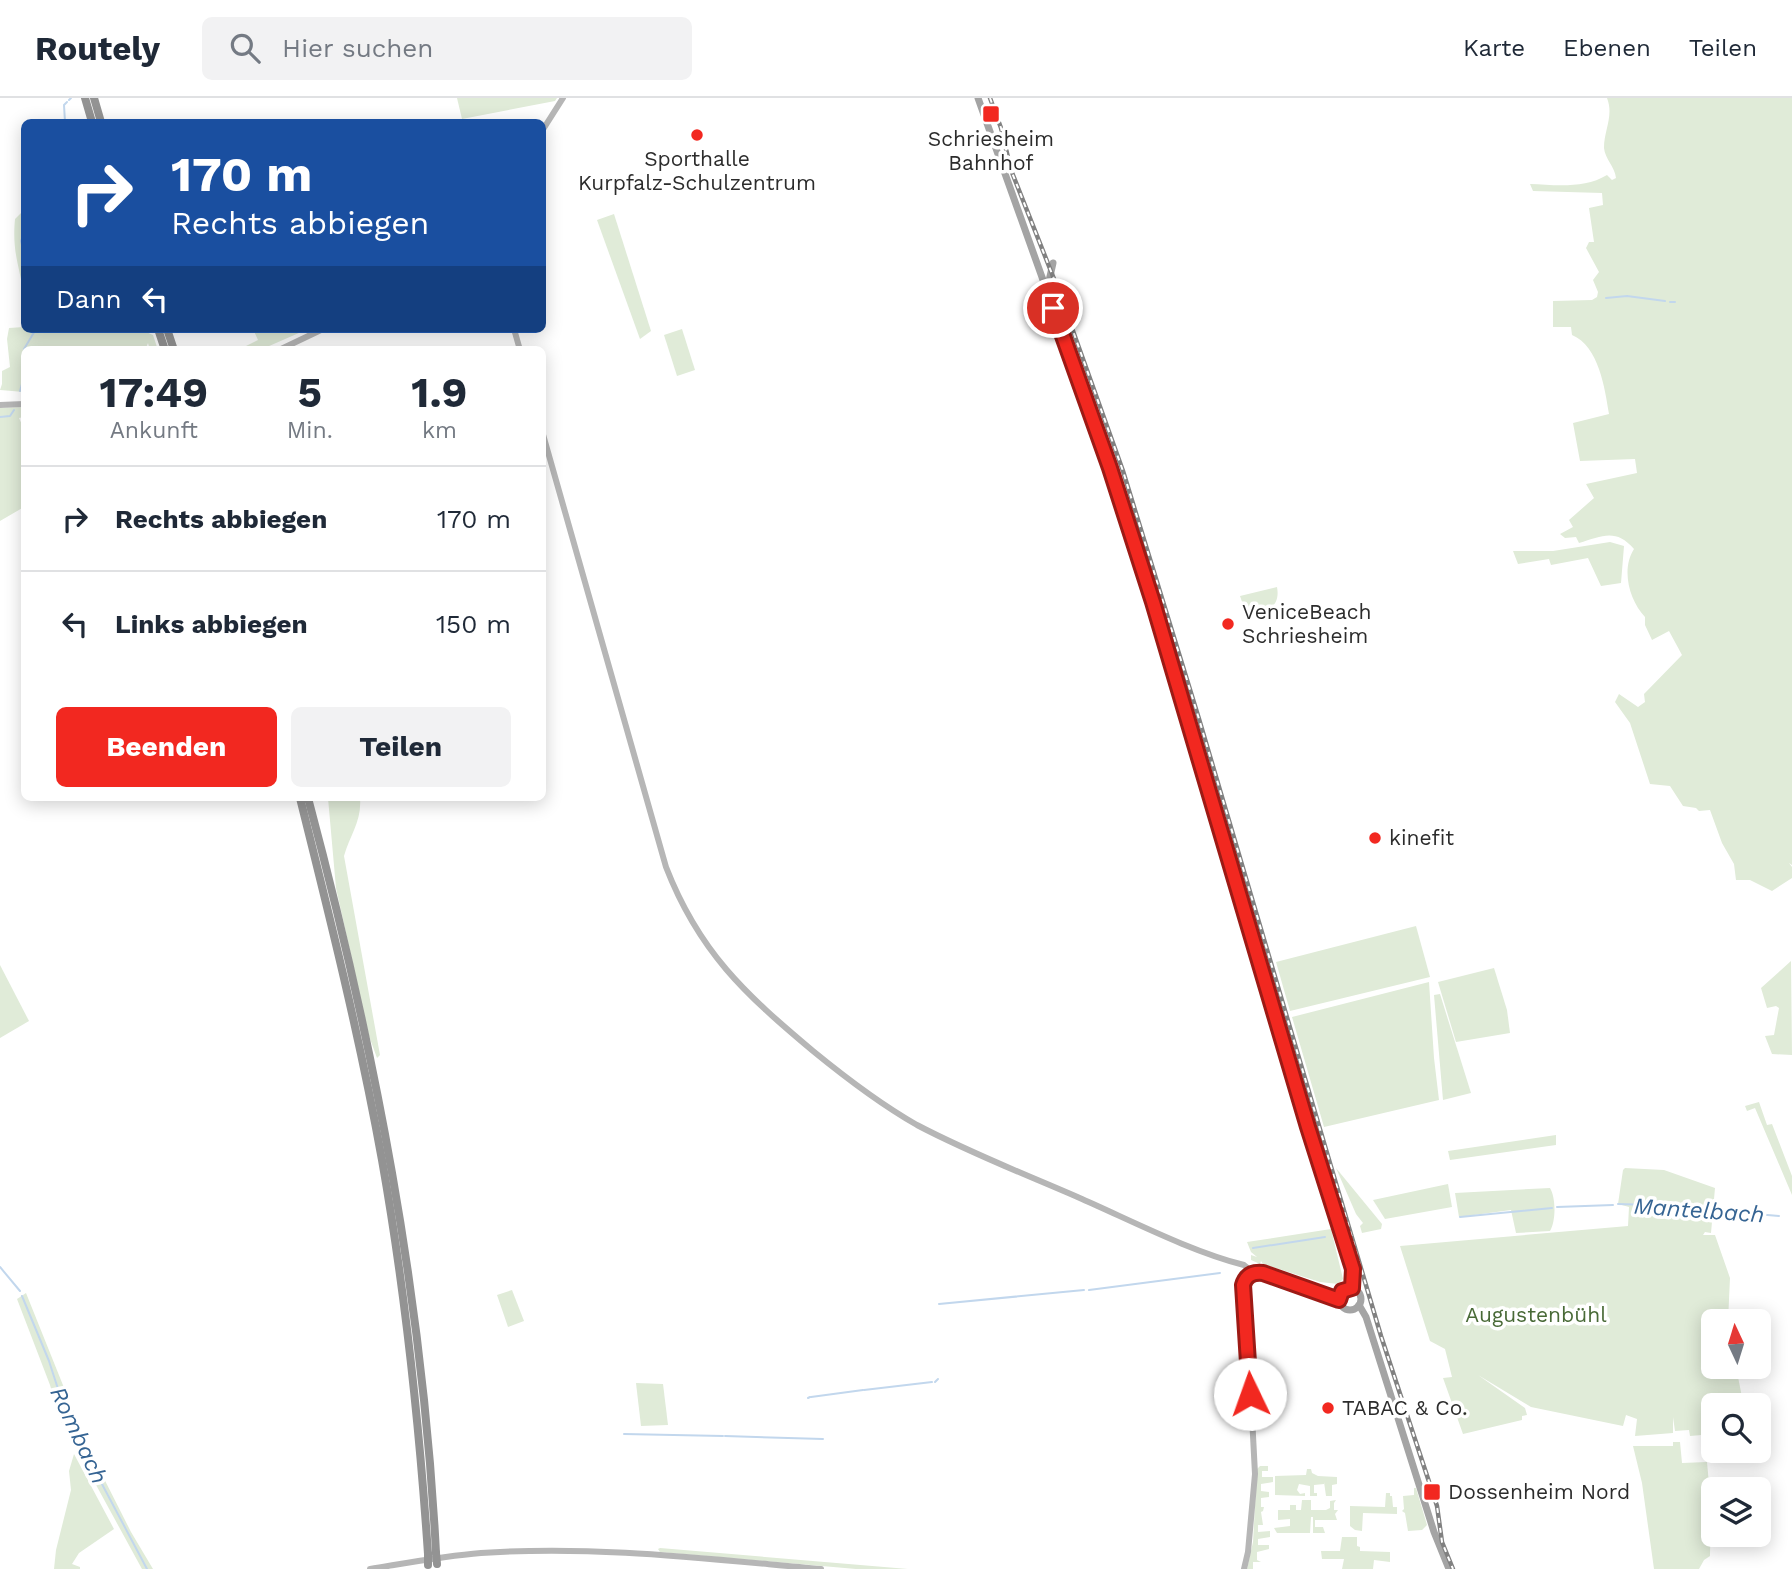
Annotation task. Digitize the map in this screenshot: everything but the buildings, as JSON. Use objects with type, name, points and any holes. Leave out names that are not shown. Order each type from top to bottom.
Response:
[{"type":"highway","points":[[85,98],[91,119]]},
{"type":"highway","points":[[93,98],[100,119]]},
{"type":"highway","points":[[301,801],[337,945],[382,1159],[405,1312],[432,1553]]},
{"type":"highway","points":[[309,801],[360,1010],[402,1228],[423,1385],[433,1567]]},
{"type":"main road","points":[[978,98],[1114,479],[1153,602],[1350,1259],[1354,1275],[1352,1288]]},
{"type":"main road","points":[[1047,292],[1053,263]]},
{"type":"main road","points":[[1359,1305],[1346,1309],[1340,1297],[1344,1289],[1352,1288],[1360,1295],[1359,1305],[1366,1317],[1433,1528],[1449,1569]]},
{"type":"street","points":[[546,125],[563,98]]},
{"type":"street","points":[[287,346],[315,333]]},
{"type":"street","points":[[0,405],[21,404]]},
{"type":"street","points":[[546,445],[666,867],[688,916],[721,965],[751,998],[873,1098],[953,1143],[1256,1273],[1340,1297]]},
{"type":"street","points":[[1237,1263],[1246,1278]]},
{"type":"street","points":[[1244,1569],[1255,1474],[1243,1285],[1246,1278],[1256,1273]]},
{"type":"street","points":[[370,1569],[479,1553],[535,1551],[648,1553],[821,1569]]},
{"type":"green space","points":[[457,98],[557,98],[555,101],[462,119]]},
{"type":"green space","points":[[1607,98],[1792,98],[1792,865],[1789,863],[1792,867],[1792,878],[1772,891],[1750,880],[1736,880],[1734,864],[1722,843],[1710,810],[1699,811],[1683,806],[1670,786],[1650,784],[1630,723],[1615,702],[1619,694],[1638,707],[1645,702],[1644,694],[1682,655],[1669,631],[1652,640],[1645,625],[1645,617],[1635,602],[1629,584],[1628,566],[1634,549],[1615,536],[1602,536],[1579,543],[1576,537],[1565,538],[1560,534],[1573,527],[1569,520],[1594,498],[1586,484],[1637,473],[1635,459],[1580,461],[1573,423],[1609,414],[1605,393],[1599,369],[1589,348],[1572,335],[1571,327],[1553,327],[1553,301],[1592,300],[1597,297],[1598,292],[1593,280],[1599,272],[1586,248],[1589,242],[1594,242],[1589,208],[1603,205],[1602,193],[1533,191],[1530,184],[1569,185],[1589,182],[1607,175],[1612,180],[1616,178],[1604,148],[1609,117]]},
{"type":"green space","points":[[21,213],[21,280],[15,249],[15,219]]},
{"type":"green space","points":[[614,214],[651,331],[640,339],[597,220]]},
{"type":"green space","points":[[21,327],[21,333],[148,333],[153,335],[157,346],[149,346],[148,343],[147,346],[21,346],[21,392],[0,390],[2,371],[10,367],[7,339],[9,328]]},
{"type":"green space","points":[[682,329],[695,370],[677,376],[664,335]]},
{"type":"green space","points":[[255,333],[299,333],[269,346],[246,346],[258,340]]},
{"type":"green space","points":[[21,407],[21,509],[0,521],[0,408]]},
{"type":"green space","points":[[1610,542],[1624,546],[1621,583],[1601,586],[1588,558],[1551,565],[1549,559],[1518,564],[1513,551],[1553,551]]},
{"type":"green space","points":[[1277,587],[1277,600],[1274,605],[1266,612],[1248,619],[1240,596]]},
{"type":"green space","points":[[328,801],[360,801],[357,821],[344,856],[380,1055],[377,1058],[369,1036],[336,888]]},
{"type":"green space","points":[[1416,926],[1430,977],[1290,1011],[1276,962]]},
{"type":"green space","points":[[1791,961],[1792,1055],[1772,1054],[1765,1036],[1774,1035],[1779,1008],[1767,1008],[1761,988]]},
{"type":"green space","points":[[0,965],[29,1021],[0,1038]]},
{"type":"green space","points":[[1494,968],[1507,1010],[1510,1033],[1456,1042],[1438,982]]},
{"type":"green space","points":[[1429,982],[1439,1100],[1324,1127],[1292,1017]]},
{"type":"green space","points":[[1440,994],[1471,1093],[1443,1100],[1434,995]]},
{"type":"green space","points":[[1759,1102],[1767,1125],[1772,1124],[1792,1176],[1792,1195],[1755,1108],[1747,1111],[1745,1106]]},
{"type":"green space","points":[[1556,1135],[1556,1145],[1450,1160],[1448,1151]]},
{"type":"green space","points":[[1336,1168],[1382,1224],[1381,1229],[1362,1233],[1360,1226],[1363,1223],[1356,1214]]},
{"type":"green space","name":"Augustenbühl","points":[[1623,1170],[1664,1170],[1715,1188],[1711,1233],[1705,1232],[1703,1235],[1715,1235],[1730,1278],[1729,1309],[1701,1309],[1701,1379],[1738,1379],[1741,1393],[1701,1393],[1701,1435],[1690,1436],[1689,1430],[1675,1431],[1673,1417],[1673,1433],[1635,1436],[1637,1419],[1626,1415],[1623,1426],[1531,1407],[1478,1375],[1525,1408],[1527,1415],[1522,1416],[1522,1420],[1463,1434],[1443,1378],[1452,1377],[1445,1349],[1430,1341],[1400,1246],[1628,1226],[1629,1207],[1618,1204]]},
{"type":"green space","points":[[1448,1184],[1452,1207],[1385,1219],[1373,1200]]},
{"type":"green space","points":[[1550,1188],[1554,1210],[1550,1231],[1516,1233],[1511,1210],[1459,1217],[1455,1193]]},
{"type":"green space","points":[[1331,1229],[1343,1279],[1338,1284],[1320,1282],[1251,1260],[1251,1255],[1257,1257],[1251,1252],[1247,1242]]},
{"type":"green space","points":[[512,1290],[524,1321],[508,1327],[497,1295]]},
{"type":"green space","points":[[26,1293],[87,1445],[153,1569],[142,1569],[60,1419],[17,1299]]},
{"type":"green space","points":[[636,1383],[663,1384],[668,1425],[641,1426]]},
{"type":"green space","points":[[1673,1442],[1680,1442],[1682,1463],[1707,1463],[1708,1477],[1701,1477],[1701,1547],[1710,1547],[1710,1556],[1699,1569],[1654,1569],[1642,1483],[1633,1446],[1673,1446]]},
{"type":"green space","points":[[74,1454],[114,1529],[79,1553],[72,1564],[80,1569],[54,1569],[71,1490],[69,1471]]},
{"type":"green space","points":[[1260,1466],[1268,1466],[1268,1471],[1262,1471],[1262,1477],[1273,1477],[1273,1482],[1261,1484],[1261,1491],[1269,1492],[1269,1497],[1261,1498],[1261,1507],[1264,1507],[1261,1512],[1263,1525],[1258,1525],[1258,1532],[1270,1531],[1270,1537],[1258,1539],[1258,1545],[1269,1545],[1269,1549],[1257,1552],[1257,1560],[1261,1562],[1253,1562],[1253,1569],[1247,1569],[1253,1542],[1257,1469]]},
{"type":"green space","points":[[1307,1469],[1311,1469],[1312,1473],[1318,1476],[1337,1477],[1337,1484],[1332,1485],[1332,1496],[1326,1496],[1324,1482],[1314,1485],[1314,1493],[1317,1493],[1317,1496],[1310,1496],[1310,1486],[1299,1484],[1297,1490],[1300,1494],[1305,1493],[1305,1496],[1275,1495],[1275,1476],[1306,1475]]},
{"type":"green space","points":[[1414,1488],[1427,1525],[1422,1530],[1408,1531],[1405,1513],[1402,1511],[1403,1496],[1414,1495]]},
{"type":"green space","points":[[1386,1493],[1392,1496],[1397,1514],[1363,1513],[1362,1531],[1350,1526],[1350,1506],[1385,1507]]},
{"type":"green space","points":[[1302,1500],[1311,1500],[1311,1510],[1326,1510],[1330,1508],[1330,1501],[1336,1500],[1334,1510],[1338,1510],[1335,1514],[1337,1520],[1315,1520],[1315,1527],[1323,1527],[1325,1533],[1313,1533],[1311,1517],[1310,1533],[1277,1533],[1274,1528],[1290,1526],[1290,1519],[1278,1520],[1278,1510],[1290,1510],[1290,1505],[1296,1505],[1296,1510],[1301,1510]]},
{"type":"green space","points":[[1342,1537],[1357,1537],[1360,1551],[1390,1552],[1390,1562],[1374,1560],[1373,1569],[1342,1569],[1344,1559],[1322,1559],[1321,1551],[1340,1551]]},
{"type":"green space","points":[[660,1548],[908,1569],[856,1569],[660,1552]]},
{"type":"waterway","points":[[65,119],[64,105],[67,102]]},
{"type":"waterway","points":[[1606,298],[1627,296],[1665,301]]},
{"type":"waterway","points":[[1670,302],[1675,302]]},
{"type":"waterway","points":[[26,346],[34,333]]},
{"type":"waterway","points":[[0,417],[10,416],[14,410]]},
{"type":"waterway","name":"Mantelbach","points":[[1618,1204],[1779,1216]]},
{"type":"waterway","name":"Mantelbach","points":[[1557,1207],[1613,1205]]},
{"type":"waterway","name":"Mantelbach","points":[[1460,1217],[1552,1208]]},
{"type":"waterway","name":"Mantelbach","points":[[1253,1248],[1325,1237]]},
{"type":"waterway","name":"Rombach","points":[[0,1267],[20,1291]]},
{"type":"waterway","name":"Mantelbach","points":[[1089,1290],[1220,1273]]},
{"type":"waterway","name":"Mantelbach","points":[[939,1304],[1084,1290]]},
{"type":"waterway","name":"Rombach","points":[[22,1296],[49,1361],[68,1420],[147,1569]]},
{"type":"waterway","name":"Mantelbach","points":[[935,1382],[938,1379]]},
{"type":"waterway","name":"Mantelbach","points":[[864,1390],[932,1382]]},
{"type":"waterway","name":"Mantelbach","points":[[811,1397],[863,1390]]},
{"type":"waterway","name":"Mantelbach","points":[[624,1434],[723,1436]]},
{"type":"waterway","name":"Mantelbach","points":[[725,1436],[823,1439]]},
{"type":"railway","points":[[990,98],[1001,128],[1011,170],[1058,289],[1123,471],[1381,1336],[1437,1506],[1442,1542],[1453,1569]]},
{"type":"place","name":"Schriesheim Bahnhof","points":[[991,114]]},
{"type":"place","name":"Sporthalle Kurpfalz-Schulzentrum","points":[[697,135]]},
{"type":"place","name":"VeniceBeach Schriesheim","points":[[1228,624]]},
{"type":"place","name":"kinefit","points":[[1375,838]]},
{"type":"place","name":"TABAC & Co.","points":[[1328,1408]]},
{"type":"place","name":"Dossenheim Nord","points":[[1432,1492]]},
{"type":"route","points":[[1053,308],[1110,468],[1153,602],[1308,1127],[1353,1269],[1352,1288],[1342,1291],[1339,1300],[1263,1273],[1254,1273],[1246,1278],[1243,1285],[1250,1394]]}]
